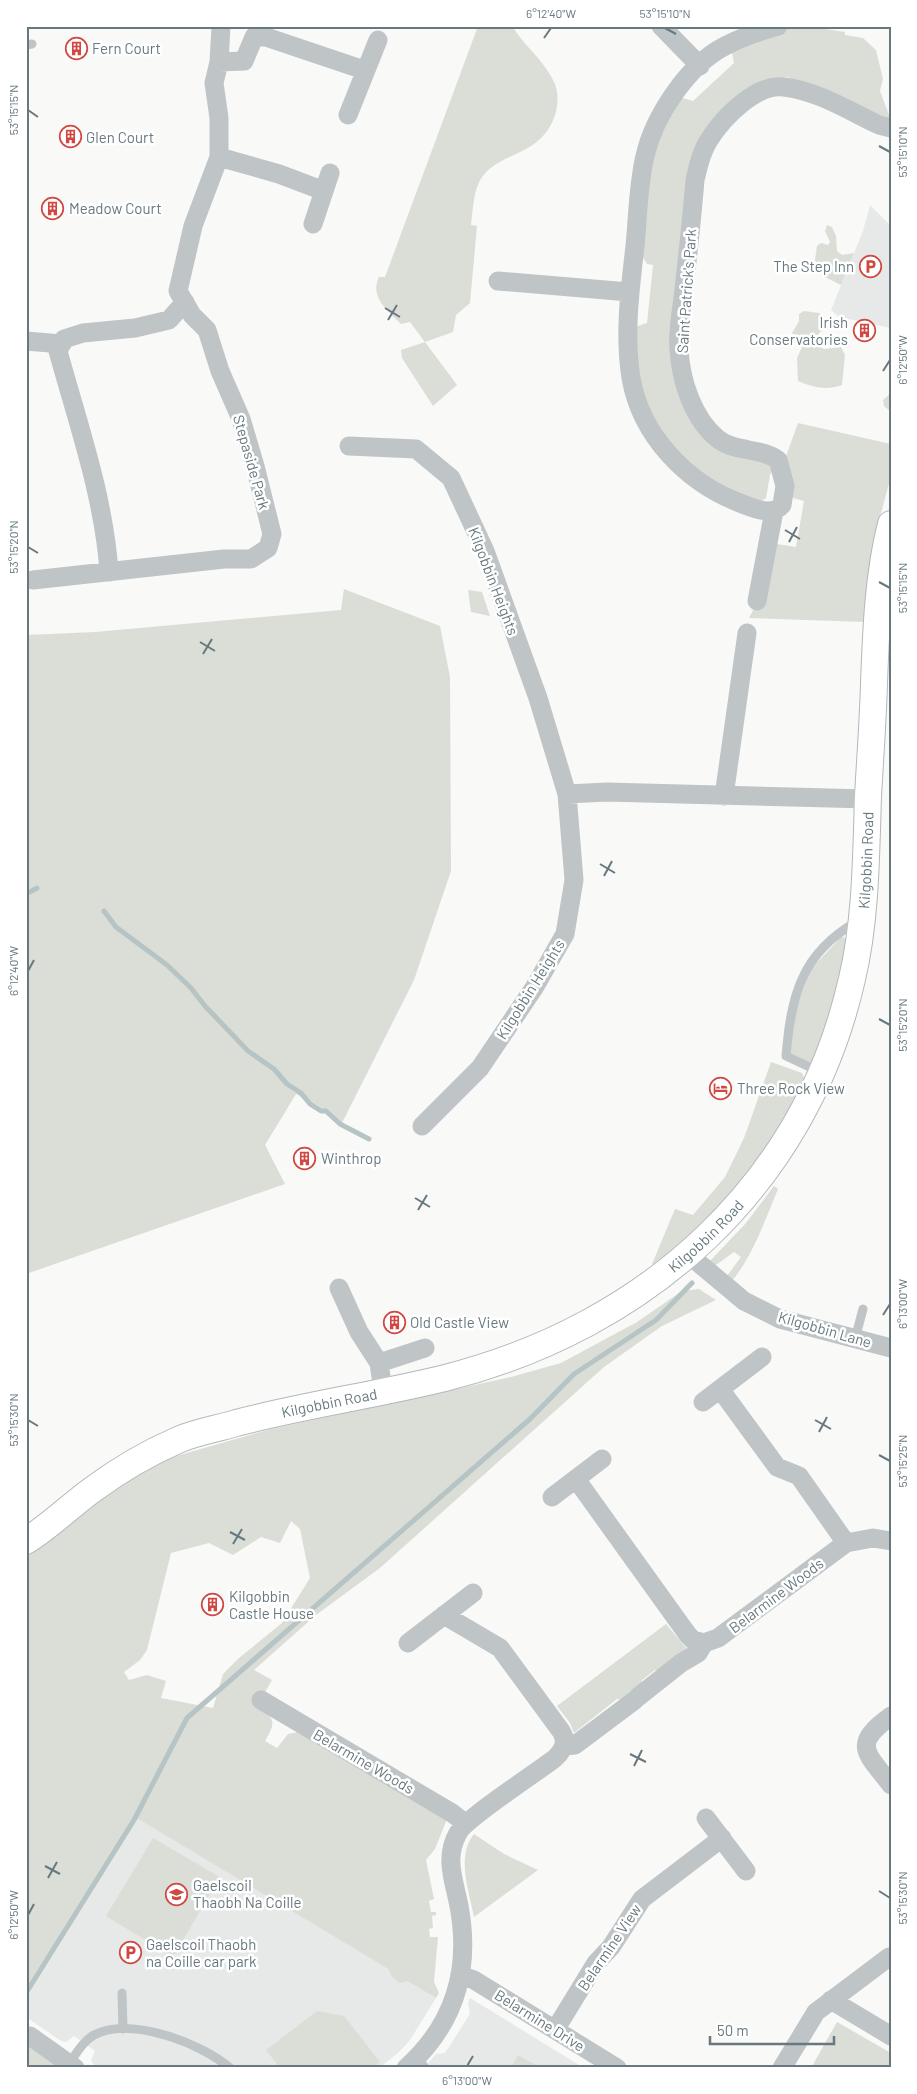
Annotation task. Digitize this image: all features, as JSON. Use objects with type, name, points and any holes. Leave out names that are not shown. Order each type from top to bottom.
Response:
[{"type":"street","name":"Stepaside Park","points":[[33,580],[224,559],[251,559],[268,548],[272,534],[241,419],[220,372],[207,330],[192,315],[178,291],[193,226],[219,157],[219,118],[214,82],[219,62],[221,26]]},
{"type":"street","points":[[661,26],[700,66]]},
{"type":"street","points":[[757,601],[774,511],[766,511],[743,504],[701,483],[671,456],[650,428],[642,413],[631,378],[628,328],[629,292],[642,170],[648,143],[671,99],[700,66],[724,46],[778,26]]},
{"type":"street","points":[[219,62],[244,61],[256,32],[364,70]]},
{"type":"street","points":[[348,115],[364,70],[378,40]]},
{"type":"street","name":"Saint Patrick's Park","points":[[774,511],[781,508],[785,500],[784,477],[778,460],[765,454],[732,447],[718,438],[696,412],[682,369],[679,351],[680,326],[695,180],[701,157],[709,141],[730,114],[746,99],[781,86],[811,93],[879,125],[891,128]]},
{"type":"street","points":[[219,157],[279,174],[324,191]]},
{"type":"street","points":[[313,224],[330,172]]},
{"type":"street","points":[[498,281],[629,292]]},
{"type":"street","points":[[109,572],[108,546],[98,500],[58,352],[64,339],[83,332],[135,328],[169,320],[185,302]]},
{"type":"street","points":[[26,341],[62,344]]},
{"type":"street","name":"Kilgobbin Heights","points":[[348,446],[416,449],[451,478],[485,551],[538,698],[567,794],[574,880],[564,934],[534,988],[480,1068],[422,1126]]},
{"type":"street","name":"Kilgobbin Road","points":[[26,1541],[93,1489],[131,1463],[181,1438],[259,1417],[444,1378],[499,1362],[594,1321],[640,1292],[689,1255],[735,1209],[779,1152],[804,1111],[832,1048],[853,978],[866,875],[876,643],[882,570],[891,524]]},
{"type":"street","points":[[724,796],[747,633]]},
{"type":"street","points":[[567,794],[607,792],[868,799]]},
{"type":"street","name":"Kilgobbin Lane","points":[[689,1255],[744,1301],[780,1319],[891,1348]]},
{"type":"street","points":[[339,1288],[359,1332],[379,1363],[383,1390]]},
{"type":"street","points":[[379,1363],[425,1348]]},
{"type":"street","points":[[703,1402],[762,1357]]},
{"type":"street","points":[[720,1389],[777,1467],[799,1476],[846,1543]]},
{"type":"street","points":[[552,1498],[602,1459]]},
{"type":"street","points":[[576,1479],[688,1635],[693,1640],[704,1643]]},
{"type":"street","name":"Belarmine Woods","points":[[416,2064],[457,1996],[461,1974],[462,1926],[450,1859],[459,1831],[554,1759],[564,1746],[575,1744],[681,1663],[698,1653],[704,1643],[718,1638],[846,1543],[873,1538],[891,1541]]},
{"type":"street","points":[[408,1643],[473,1593]]},
{"type":"street","points":[[444,1615],[500,1648],[565,1737],[564,1746]]},
{"type":"street","name":"Belarmine Woods","points":[[260,1700],[452,1813],[466,1824]]},
{"type":"street","points":[[891,1716],[874,1728],[868,1736],[865,1745],[868,1754],[891,1785]]},
{"type":"street","points":[[706,1818],[746,1871]]},
{"type":"street","name":"Belarmine View","points":[[556,2030],[596,1963],[611,1947],[642,1899],[722,1838]]},
{"type":"street","points":[[782,2068],[812,2017],[830,2000],[889,1957]]},
{"type":"street","name":"Belarmine Drive","points":[[461,1974],[474,1980],[617,2068]]},
{"type":"street","points":[[830,2000],[891,2036]]},
{"type":"street","points":[[30,2036],[72,2066]]},
{"type":"lane","points":[[822,1073],[786,1056],[789,1025],[800,980],[822,948],[842,930],[861,919]]},
{"type":"lane","points":[[855,1339],[863,1308]]},
{"type":"lane","points":[[122,1993],[123,2028]]},
{"type":"lane","points":[[72,2066],[90,2038],[113,2029],[123,2028],[179,2040],[212,2055],[230,2068]]},
{"type":"shaded area","points":[[478,26],[512,26],[546,68],[555,84],[557,105],[554,118],[547,131],[539,140],[530,147],[499,162],[479,182],[474,200],[471,225],[477,226],[470,303],[456,315],[453,332],[425,342],[410,322],[401,324],[381,303],[376,291],[377,284],[379,277],[385,277]]},
{"type":"shaded area","points":[[812,27],[845,32],[845,35],[863,38],[876,50],[883,79],[880,91],[891,120],[787,77],[763,82],[703,139],[672,335],[690,412],[768,463],[773,469],[770,475],[766,498],[760,502],[712,482],[673,450],[643,398],[636,369],[635,327],[647,323],[653,265],[647,264],[642,256],[650,173],[657,138],[679,97],[693,101],[734,63],[731,48],[784,29]]},
{"type":"shaded area","name":"The Step Inn","points":[[870,205],[891,226],[891,328],[839,317],[831,310],[863,231]]},
{"type":"shaded area","points":[[827,225],[832,227],[836,236],[837,251],[842,255],[854,253],[841,285],[821,275],[815,260],[817,246],[821,243],[828,245],[830,242],[825,231]]},
{"type":"shaded area","points":[[804,311],[819,313],[825,318],[824,329],[819,333],[818,346],[824,349],[841,347],[845,355],[842,385],[820,388],[798,381],[797,358],[803,345],[792,333],[799,321],[799,314]]},
{"type":"shaded area","points":[[425,342],[457,385],[433,406],[402,358],[401,350]]},
{"type":"shaded area","points":[[891,393],[891,412],[884,406],[883,400]]},
{"type":"shaded area","points":[[798,423],[891,444],[891,476],[873,543],[865,622],[749,618],[762,593],[777,544],[796,547],[804,501],[793,498],[784,462]]},
{"type":"shaded area","points":[[344,589],[440,626],[450,677],[451,871],[414,980],[342,1123],[296,1094],[265,1145],[285,1184],[26,1274],[26,635],[95,632],[341,610]]},
{"type":"shaded area","points":[[468,590],[482,592],[490,616],[471,612]]},
{"type":"shaded area","points":[[842,936],[846,939],[844,964],[821,1052],[810,1064],[791,1055],[790,1051],[797,1000],[813,967]]},
{"type":"shaded area","points":[[771,1062],[802,1073],[806,1082],[761,1163],[660,1267],[652,1264],[675,1209],[693,1215],[725,1177],[744,1138]]},
{"type":"shaded area","points":[[774,1186],[778,1189],[757,1240],[744,1264],[728,1286],[724,1280],[741,1257],[734,1252],[716,1265],[709,1262],[746,1223]]},
{"type":"shaded area","points":[[699,1289],[716,1300],[662,1326],[604,1367],[380,1568],[316,1615],[254,1670],[272,1680],[257,1706],[272,1721],[271,1729],[265,1741],[277,1748],[288,1734],[298,1732],[447,1819],[435,1849],[426,1860],[434,1899],[429,1901],[431,1912],[436,1912],[436,1915],[432,1916],[433,1928],[429,1929],[430,1937],[438,1937],[434,1982],[439,1993],[436,1998],[407,1981],[399,1983],[392,1977],[388,1969],[138,1819],[26,1998],[26,1556],[92,1505],[141,1471],[169,1458],[271,1429],[511,1377],[561,1363],[637,1322],[682,1291]],"holes":[[[291,1521],[300,1529],[310,1578],[282,1623],[239,1658],[223,1674],[213,1708],[161,1698],[166,1681],[147,1675],[129,1680],[124,1672],[140,1660],[147,1650],[171,1553],[209,1543],[233,1555],[261,1537],[280,1543]]]},
{"type":"shaded area","points":[[666,1624],[687,1649],[660,1670],[655,1670],[642,1680],[641,1685],[622,1700],[617,1699],[574,1733],[570,1723],[557,1706]]},
{"type":"shaded area","name":"Gaelscoil Thaobh Na Coille","points":[[138,1819],[388,1969],[392,1977],[407,1981],[436,1998],[410,2040],[398,2053],[379,2068],[97,2068],[91,2061],[95,2051],[74,2036],[66,2042],[61,2041],[26,2017],[26,1998]]},
{"type":"shaded area","points":[[474,1834],[504,1854],[538,1870],[474,1917],[465,1874],[465,1863],[469,1843]]},
{"type":"shaded area","points":[[153,1838],[220,1877],[173,1957],[106,1916]]},
{"type":"shaded area","points":[[470,1998],[584,2068],[424,2068],[436,2054],[445,2053],[470,2014],[468,2003]]},
{"type":"shaded area","points":[[317,2011],[344,2016],[380,2062],[372,2068],[280,2068],[266,2050]]},
{"type":"shaded area","points":[[837,2022],[891,2053],[891,2068],[811,2068]]},
{"type":"shaded area","points":[[26,2043],[61,2068],[26,2068]]},
{"type":"shaded area","points":[[518,2055],[541,2068],[511,2068]]},
{"type":"waterway","points":[[26,894],[37,888]]},
{"type":"waterway","points":[[104,911],[116,927],[167,965],[191,988],[205,1006],[248,1051],[274,1069],[287,1084],[301,1093],[310,1104],[321,1111],[326,1111],[340,1124],[369,1139]]},
{"type":"waterway","points":[[26,1993],[134,1820],[187,1718],[530,1419],[574,1374],[656,1320],[692,1283]]},
{"type":"place","name":"Fern Court","points":[[76,48]]},
{"type":"place","name":"Glen Court","points":[[70,137]]},
{"type":"place","name":"Meadow Court","points":[[53,208]]},
{"type":"place","name":"The Step Inn","points":[[870,266]]},
{"type":"place","name":"Irish Conservatories","points":[[864,331]]},
{"type":"place","name":"Three Rock View","points":[[721,1088]]},
{"type":"place","name":"Winthrop","points":[[305,1158]]},
{"type":"place","name":"Old Castle View","points":[[394,1322]]},
{"type":"place","name":"Kilgobbin Castle House","points":[[213,1605]]},
{"type":"place","name":"Gaelscoil Thaobh Na Coille","points":[[177,1894]]},
{"type":"place","name":"Gaelscoil Thaobh na Coille car park","points":[[130,1953]]}]
